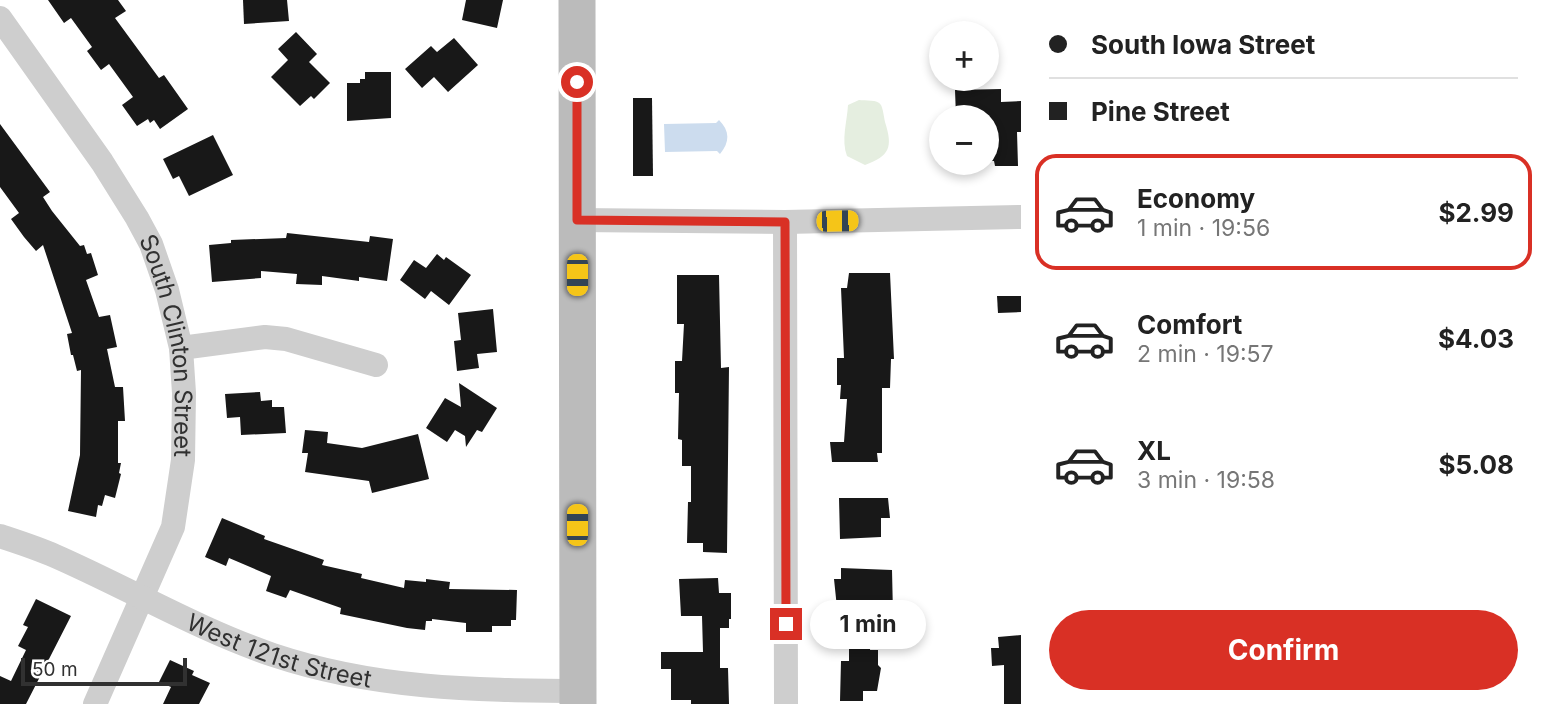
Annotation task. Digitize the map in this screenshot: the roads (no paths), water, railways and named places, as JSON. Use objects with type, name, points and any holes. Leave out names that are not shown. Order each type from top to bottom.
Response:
[{"type":"street","points":[[578,0],[578,698]]},
{"type":"street","name":"South Clinton Street","points":[[0,18],[102,162],[151,244],[167,290],[181,348],[183,460],[173,527],[95,704]]},
{"type":"street","points":[[577,220],[785,222],[1021,217]]},
{"type":"street","points":[[785,222],[786,704]]},
{"type":"street","points":[[181,348],[265,337],[285,339],[376,365]]},
{"type":"street","name":"West 121st Street","points":[[0,536],[54,555],[141,599],[272,655],[407,694],[460,690],[578,698]]},
{"type":"water","points":[[719,120],[727,137],[726,145],[720,154],[717,151],[665,152],[664,124],[716,123]]}]
